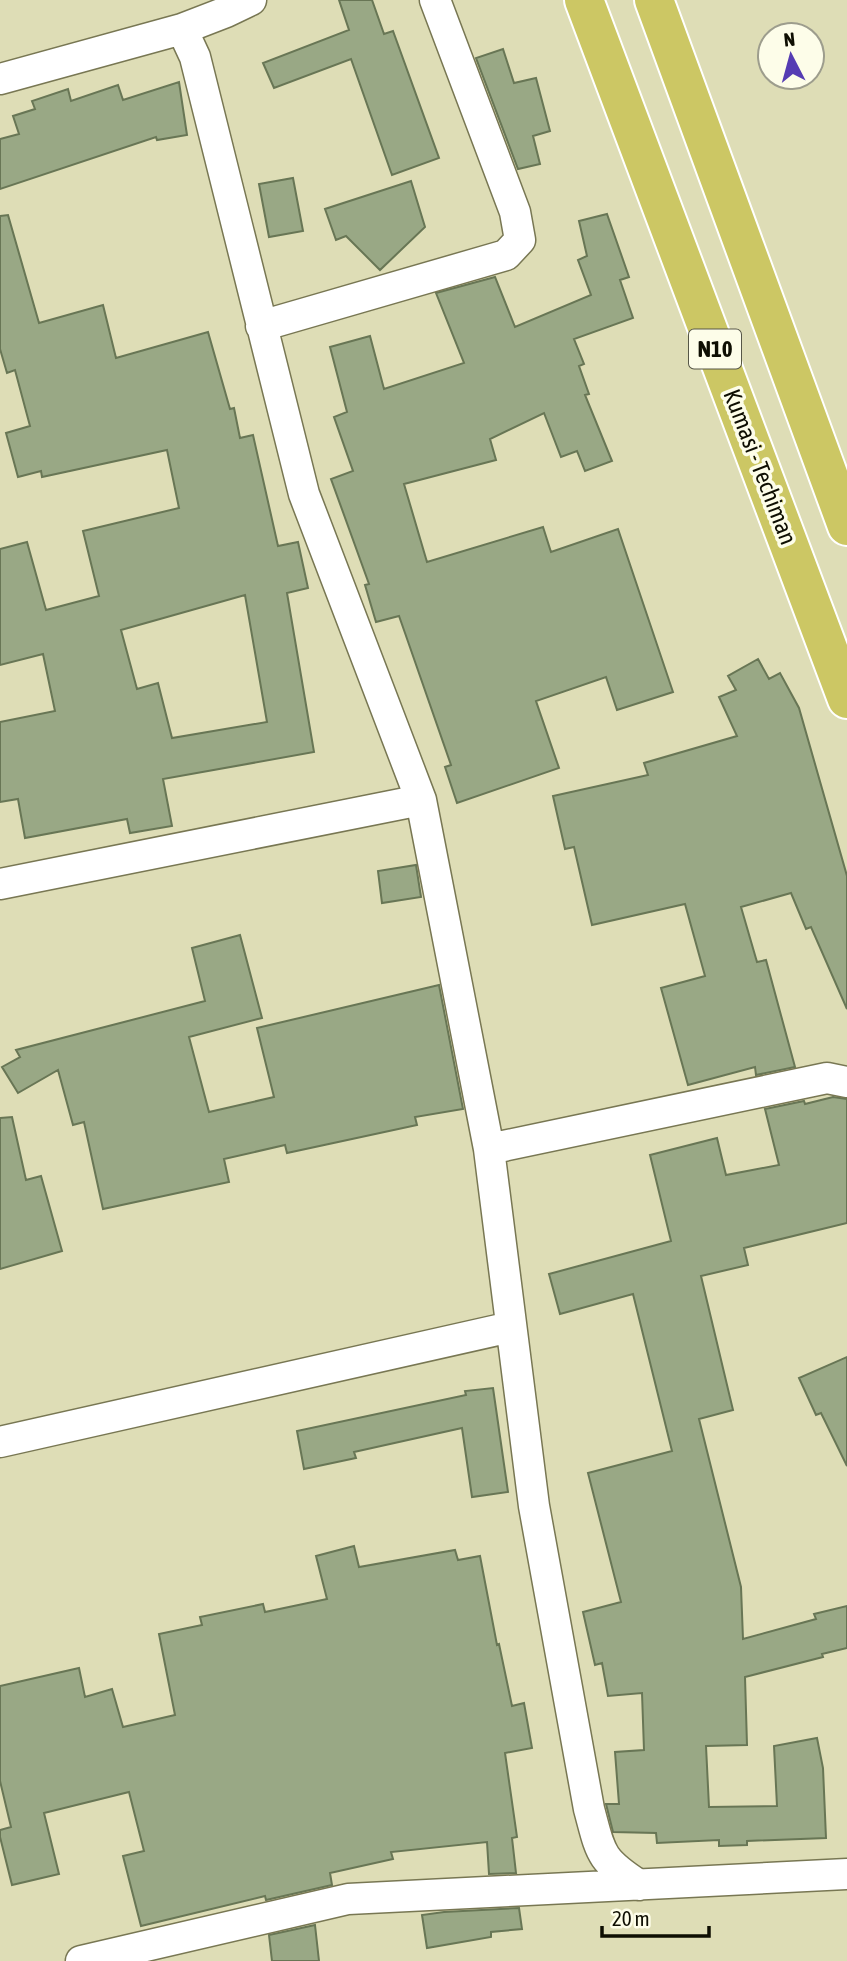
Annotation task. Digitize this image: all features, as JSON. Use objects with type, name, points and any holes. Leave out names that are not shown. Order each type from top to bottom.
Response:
[{"type":"highway","name":"Kumasi - Techiman","points":[[584,0],[847,699]]},
{"type":"highway","name":"N10","points":[[654,0],[847,526]]},
{"type":"street","points":[[0,79],[182,29],[251,0]]},
{"type":"street","points":[[261,326],[506,255],[520,240],[515,212],[435,0]]},
{"type":"street","points":[[182,29],[195,57],[304,494],[421,800],[489,1149],[534,1506],[589,1809],[600,1850],[612,1867],[639,1885]]},
{"type":"street","points":[[0,884],[421,800]]},
{"type":"street","points":[[489,1149],[827,1078],[847,1082]]},
{"type":"street","points":[[0,1442],[511,1327]]},
{"type":"street","points":[[81,1961],[348,1899],[847,1874]]},
{"type":"building","points":[[339,0],[372,0],[384,34],[393,31],[439,158],[392,175],[351,59],[274,88],[263,63],[349,30]]},
{"type":"building","points":[[503,49],[514,83],[536,78],[550,131],[533,136],[540,164],[518,169],[476,58]]},
{"type":"building","points":[[179,82],[187,135],[157,140],[156,137],[0,189],[0,139],[19,134],[13,116],[35,109],[32,101],[68,89],[71,101],[118,85],[123,100]]},
{"type":"building","points":[[293,178],[303,231],[269,237],[259,184]]},
{"type":"building","points":[[411,181],[425,227],[380,270],[346,236],[336,240],[325,209]]},
{"type":"building","points":[[607,214],[629,277],[620,280],[633,318],[574,339],[584,364],[579,366],[589,394],[585,395],[612,461],[585,471],[577,451],[561,457],[544,413],[490,439],[496,460],[404,484],[427,562],[543,527],[551,552],[618,529],[673,692],[617,710],[606,677],[536,701],[559,768],[457,803],[445,767],[451,765],[399,616],[376,622],[365,585],[369,584],[331,479],[353,471],[334,417],[347,412],[330,347],[370,336],[384,389],[464,363],[436,293],[495,277],[515,327],[591,295],[578,260],[587,256],[579,221]]},
{"type":"building","points":[[8,215],[39,323],[103,305],[116,358],[208,332],[230,409],[234,408],[240,438],[253,435],[278,546],[298,542],[308,588],[287,593],[314,752],[163,779],[172,826],[130,833],[127,819],[25,838],[18,799],[0,802],[0,722],[55,711],[43,654],[0,665],[0,549],[27,542],[46,610],[99,596],[83,531],[179,508],[167,450],[42,477],[41,471],[18,477],[6,433],[30,426],[15,370],[7,373],[0,349],[0,216]],"holes":[[[245,595],[267,722],[172,738],[158,683],[137,689],[121,630]]]},
{"type":"building","points":[[758,659],[769,679],[780,673],[799,708],[847,876],[847,1009],[811,927],[806,929],[791,893],[741,907],[757,962],[766,960],[795,1067],[756,1075],[755,1067],[688,1085],[661,988],[705,976],[685,904],[592,925],[574,847],[565,849],[553,796],[648,775],[644,763],[737,736],[719,697],[736,690],[728,676]]},
{"type":"building","points":[[416,865],[421,897],[382,903],[378,871]]},
{"type":"building","points":[[240,935],[262,1018],[189,1037],[209,1112],[274,1097],[257,1028],[439,985],[463,1109],[415,1117],[417,1125],[287,1153],[285,1145],[224,1159],[229,1182],[103,1209],[84,1122],[73,1125],[58,1070],[18,1093],[2,1067],[20,1057],[16,1050],[205,1001],[192,948]]},
{"type":"building","points":[[833,1097],[847,1099],[847,1223],[744,1248],[748,1265],[701,1276],[733,1410],[699,1419],[741,1587],[743,1639],[816,1619],[814,1614],[847,1606],[847,1648],[745,1677],[747,1745],[706,1746],[709,1807],[777,1806],[774,1746],[817,1738],[823,1768],[826,1838],[747,1841],[747,1845],[719,1846],[719,1840],[657,1843],[656,1833],[613,1832],[606,1804],[619,1804],[615,1752],[644,1750],[642,1693],[608,1696],[602,1663],[595,1665],[583,1612],[621,1602],[588,1473],[672,1451],[633,1294],[560,1314],[549,1274],[671,1241],[650,1155],[717,1138],[726,1175],[779,1165],[765,1109]]},
{"type":"building","points":[[12,1117],[26,1180],[41,1176],[62,1251],[0,1269],[0,1118]]},
{"type":"building","points":[[847,1357],[847,1466],[821,1413],[816,1415],[799,1378]]},
{"type":"building","points":[[493,1388],[508,1492],[472,1497],[462,1428],[354,1452],[356,1458],[304,1469],[297,1431],[466,1395],[465,1391]]},
{"type":"building","points":[[354,1546],[359,1567],[455,1550],[458,1560],[480,1556],[512,1706],[524,1703],[532,1748],[505,1753],[517,1837],[512,1838],[516,1873],[489,1874],[487,1842],[391,1852],[393,1859],[330,1873],[332,1885],[266,1900],[265,1896],[141,1926],[123,1856],[144,1851],[129,1792],[44,1813],[59,1874],[12,1885],[0,1837],[0,1830],[11,1827],[0,1781],[0,1686],[79,1668],[85,1697],[112,1689],[123,1727],[175,1715],[159,1634],[202,1625],[200,1617],[263,1604],[265,1612],[327,1599],[316,1556]]},
{"type":"building","points":[[519,1908],[522,1929],[491,1932],[491,1937],[427,1948],[422,1915]]},
{"type":"building","points":[[315,1925],[319,1961],[272,1961],[269,1935]]}]
